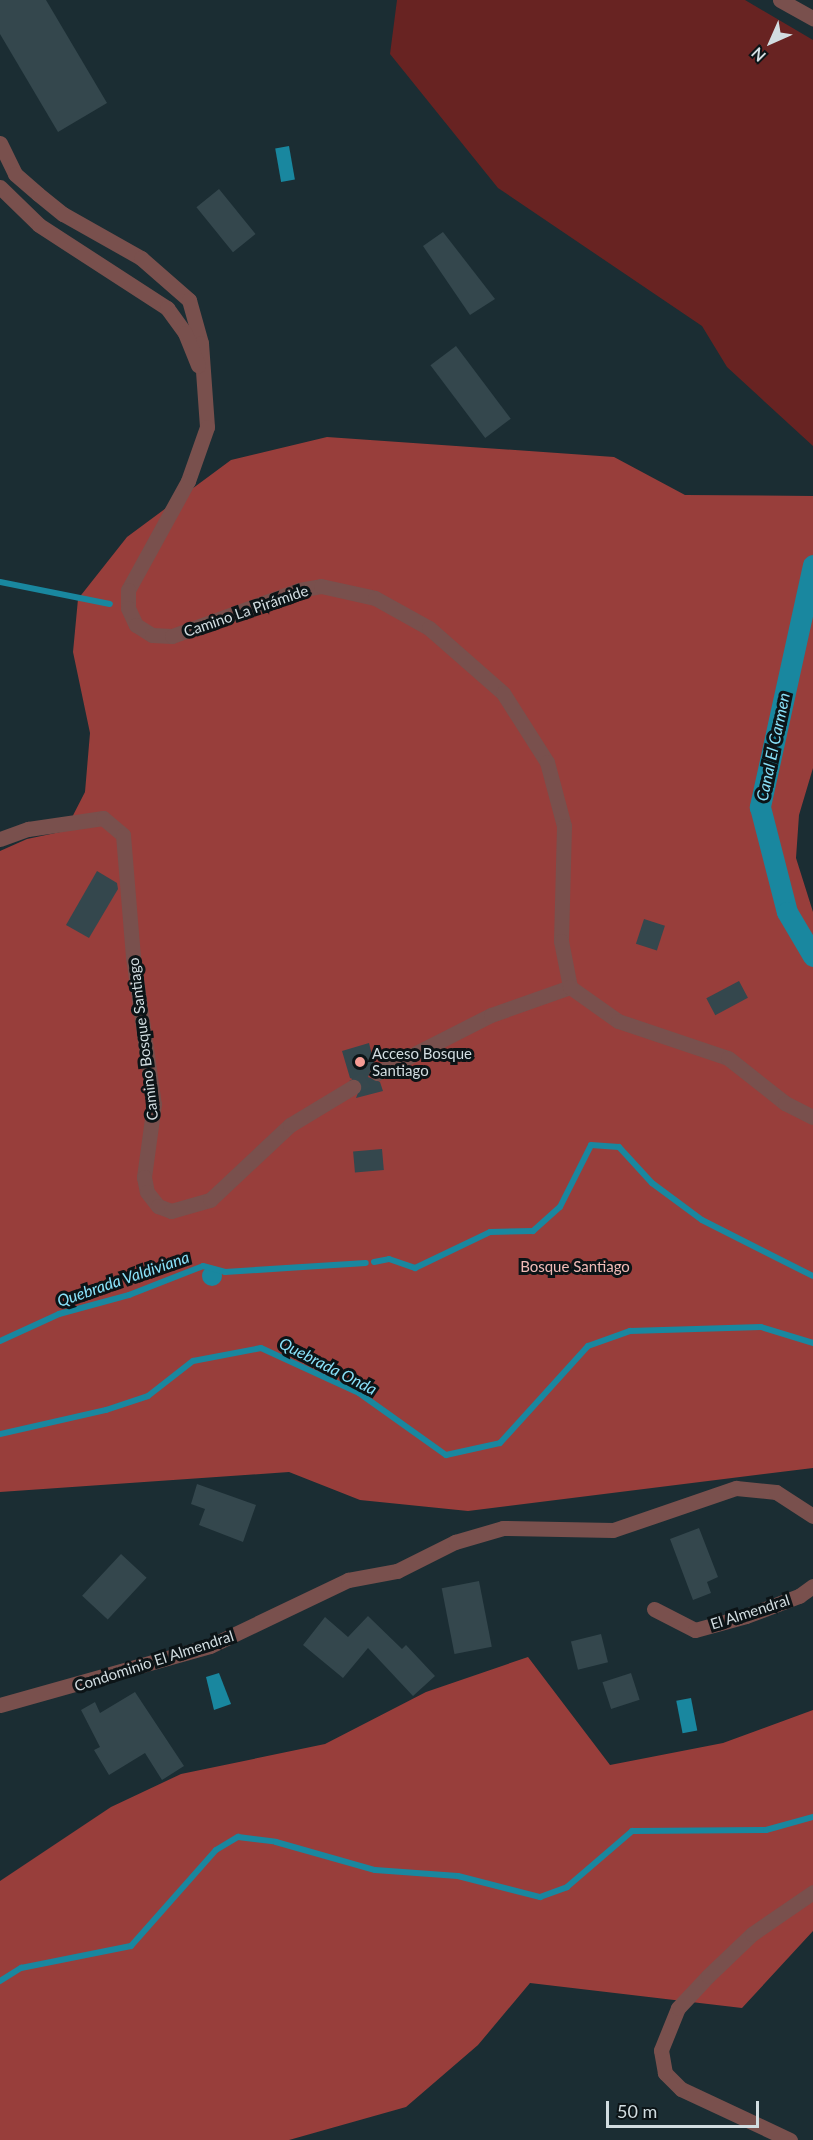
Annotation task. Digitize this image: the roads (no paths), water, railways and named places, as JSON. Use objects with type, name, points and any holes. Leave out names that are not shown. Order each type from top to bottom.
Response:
[{"type":"street","points":[[780,0],[813,18]]},
{"type":"street","name":"Camino La Pirámide","points":[[0,143],[15,174],[38,194],[63,214],[141,258],[189,300],[201,343],[207,427],[201,452],[128,590],[131,617],[152,635],[172,636],[299,590],[348,589],[429,628],[484,673],[520,714],[554,783],[566,848],[561,941],[570,987]]},
{"type":"street","name":"Camino La Pirámide","points":[[0,187],[39,225],[167,309],[185,333],[204,383]]},
{"type":"street","name":"Camino Bosque Santiago","points":[[0,839],[28,829],[103,818],[123,835],[133,957],[154,1104],[144,1177],[147,1192],[158,1206],[171,1211],[210,1200],[290,1125],[353,1087]]},
{"type":"street","points":[[377,1073],[491,1015],[570,987],[618,1021],[728,1058],[785,1103],[813,1117]]},
{"type":"street","name":"Condominio El Almendral","points":[[0,1705],[210,1646],[348,1580],[397,1571],[455,1542],[502,1528],[613,1530],[736,1488],[776,1491],[813,1516]]},
{"type":"street","name":"El Almendral","points":[[654,1609],[695,1630],[746,1616],[799,1596],[813,1586]]},
{"type":"street","points":[[790,2140],[681,2089],[665,2073],[661,2050],[678,2008],[752,1935],[813,1892]]},
{"type":"water","points":[[289,146],[295,179],[281,182],[275,148]]},
{"type":"water","points":[[208,1266],[216,1266],[222,1272],[222,1280],[216,1286],[208,1286],[202,1280],[202,1272]]},
{"type":"water","points":[[219,1673],[231,1704],[214,1710],[206,1677]]},
{"type":"water","points":[[691,1698],[697,1730],[683,1733],[676,1701]]},
{"type":"waterway","name":"Canal El Carmen","points":[[813,565],[760,807],[787,912],[813,956]]},
{"type":"waterway","points":[[0,582],[110,604]]},
{"type":"waterway","name":"Quebrada Valdiviana","points":[[374,1262],[389,1259],[415,1268],[490,1232],[533,1231],[560,1207],[591,1145],[619,1147],[652,1183],[702,1220],[813,1276]]},
{"type":"waterway","name":"Quebrada Valdiviana","points":[[0,1341],[59,1314],[129,1295],[203,1266],[225,1272],[366,1263]]},
{"type":"waterway","name":"Quebrada Onda","points":[[0,1434],[106,1410],[148,1396],[193,1361],[261,1348],[359,1393],[446,1455],[500,1443],[588,1346],[630,1331],[761,1327],[813,1343]]},
{"type":"waterway","points":[[0,1981],[21,1968],[131,1946],[216,1850],[238,1837],[276,1842],[375,1870],[458,1876],[540,1897],[567,1887],[632,1831],[766,1830],[813,1817]]},
{"type":"tunnel","points":[[353,1087],[377,1073]]},
{"type":"place","name":"Acceso Bosque Santiago","points":[[360,1062]]},
{"type":"park label","name":"Bosque Santiago","points":[[575,1267]]}]
